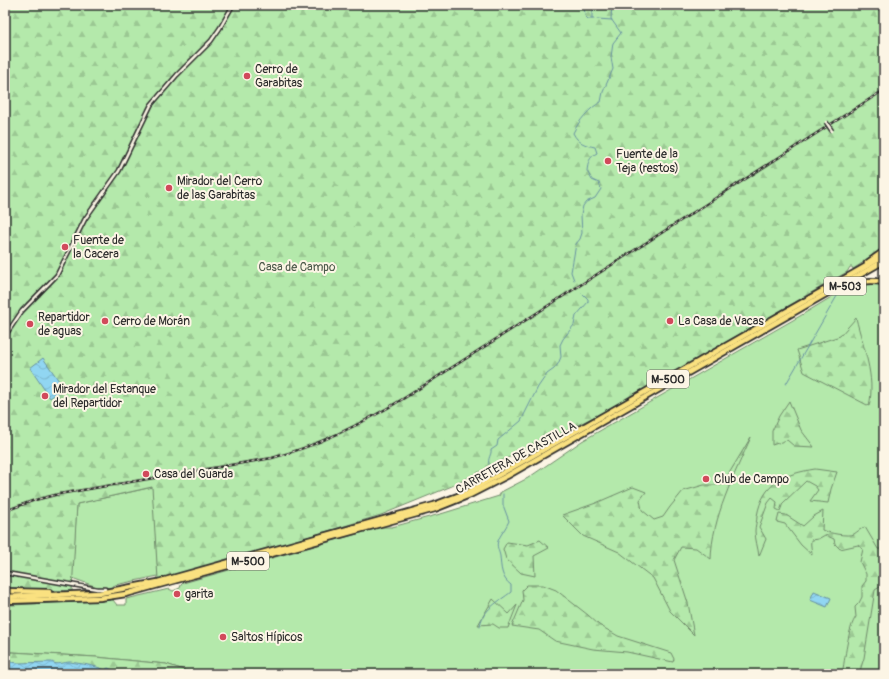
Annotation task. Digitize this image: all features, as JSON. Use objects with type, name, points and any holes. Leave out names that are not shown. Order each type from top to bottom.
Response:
[{"type":"highway","name":"M-500","points":[[832,285],[884,251]]},
{"type":"highway","name":"CARRETERA DE CASTILLA","points":[[505,474],[884,256]]},
{"type":"highway","name":"CARRETERA DE CASTILLA","points":[[5,601],[100,598],[126,594],[457,502],[884,261]]},
{"type":"highway","points":[[884,266],[884,272]]},
{"type":"highway","name":"M-503","points":[[810,304],[844,286],[858,281],[870,280],[884,282]]},
{"type":"highway","name":"CARRETERA DE CASTILLA","points":[[5,597],[100,593],[164,580],[434,505],[482,487]]},
{"type":"highway","points":[[5,591],[83,594]]},
{"type":"highway","points":[[5,623],[5,630]]},
{"type":"street","points":[[5,336],[22,311],[57,275],[85,219],[120,171],[151,105],[211,41],[233,5]]},
{"type":"street","points":[[825,121],[832,131]]},
{"type":"street","points":[[5,573],[97,589],[105,589]]},
{"type":"green space","name":"Casa de Campo","points":[[5,5],[884,5],[884,249],[853,269],[850,267],[847,272],[619,404],[452,486],[381,515],[268,549],[158,579],[152,487],[77,504],[72,591],[5,589]]},
{"type":"green space","name":"Club de Campo","points":[[859,285],[884,285],[884,674],[196,674],[166,664],[96,657],[12,652],[5,653],[5,604],[12,605],[113,600],[117,605],[126,605],[126,599],[169,589],[173,591],[180,588],[183,583],[382,527],[392,527],[444,513],[499,496],[501,492],[528,478],[582,441],[843,290]]},
{"type":"green space","points":[[856,318],[870,373],[871,395],[869,406],[804,372],[797,350],[840,336]]},
{"type":"green space","points":[[789,401],[801,430],[814,447],[794,446],[787,440],[772,445],[772,431],[779,416]]},
{"type":"green space","points":[[751,437],[731,482],[720,512],[712,543],[711,559],[696,548],[681,547],[674,560],[688,603],[694,635],[670,611],[653,578],[619,552],[583,536],[562,515],[596,503],[633,487],[646,492],[640,500],[642,510],[654,520],[663,517],[683,491],[704,485],[722,485]]},
{"type":"green space","points":[[815,469],[837,472],[828,503],[810,501],[818,490],[815,486],[806,481],[783,503],[780,511],[776,509],[777,502],[772,498],[768,503],[759,527],[766,539],[759,556],[755,529],[760,504],[764,495],[777,482],[785,477]]},
{"type":"green space","points":[[153,487],[158,576],[115,585],[110,588],[97,587],[72,578],[77,504]]},
{"type":"green space","points":[[823,511],[822,530],[838,534],[851,535],[865,527],[878,549],[884,549],[884,586],[875,590],[864,658],[859,674],[842,674],[849,636],[856,617],[855,607],[862,597],[862,586],[866,581],[866,574],[860,562],[863,549],[858,545],[840,549],[835,544],[834,539],[825,535],[818,539],[811,540],[812,555],[801,545],[785,524],[777,522],[779,514],[786,515],[803,526],[814,516]]},
{"type":"green space","points":[[540,540],[549,548],[534,556],[535,576],[521,573],[506,559],[503,549],[507,542],[528,545]]},
{"type":"green space","points":[[527,585],[543,585],[556,590],[599,625],[618,636],[671,653],[674,659],[673,662],[627,652],[593,649],[555,641],[539,630],[512,626],[523,600],[522,590]]},
{"type":"green space","points":[[493,599],[509,614],[517,605],[508,628],[499,628],[493,624],[478,625]]},
{"type":"green space","points":[[12,652],[96,657],[166,664],[196,674],[12,674],[5,668],[5,653]]},
{"type":"water","points":[[43,358],[64,388],[50,398],[30,368]]},
{"type":"water","points":[[814,591],[831,598],[827,607],[810,600]]},
{"type":"water","points":[[5,661],[18,663],[52,662],[58,664],[70,662],[105,670],[108,668],[120,674],[24,671],[15,674],[5,674]]},
{"type":"waterway","points":[[584,5],[585,16],[588,19],[594,19]]},
{"type":"waterway","points":[[592,19],[592,13],[596,5]]},
{"type":"waterway","points":[[574,280],[571,272],[576,244],[582,233],[581,215],[583,206],[586,202],[595,198],[601,189],[599,183],[592,180],[587,171],[589,160],[597,153],[595,147],[582,143],[573,133],[585,115],[601,102],[603,92],[613,69],[611,57],[613,43],[621,33],[611,19],[612,5]]},
{"type":"waterway","points":[[597,19],[612,20]]},
{"type":"waterway","points":[[489,464],[491,450],[497,446],[498,440],[521,421],[538,387],[547,374],[558,364],[561,357],[560,345],[574,325],[576,316],[588,302],[588,299],[582,293]]},
{"type":"waterway","points":[[786,384],[837,296]]},
{"type":"waterway","points":[[480,627],[481,621],[487,611],[511,592],[511,585],[505,579],[502,572],[497,545],[509,521],[503,505],[503,494]]},
{"type":"railway","points":[[5,511],[35,500],[59,494],[272,458],[307,447],[358,424],[406,397],[884,90]]},
{"type":"place","name":"Cerro de Garabitas","points":[[247,76]]},
{"type":"place","name":"Fuente de la Teja (restos)","points":[[608,161]]},
{"type":"place","name":"Mirador del Cerro de las Garabitas","points":[[169,188]]},
{"type":"place","name":"Fuente de la Cacera","points":[[65,247]]},
{"type":"place","name":"Cerro de Morán","points":[[105,321]]},
{"type":"place","name":"La Casa de Vacas","points":[[670,321]]},
{"type":"place","name":"Repartidor de aguas","points":[[30,324]]},
{"type":"place","name":"Mirador del Estanque del Repartidor","points":[[45,396]]},
{"type":"place","name":"Casa del Guarda","points":[[146,474]]},
{"type":"place","name":"Club de Campo","points":[[706,479]]},
{"type":"place","name":"garita","points":[[177,594]]},
{"type":"place","name":"Saltos Hípicos","points":[[223,637]]}]
